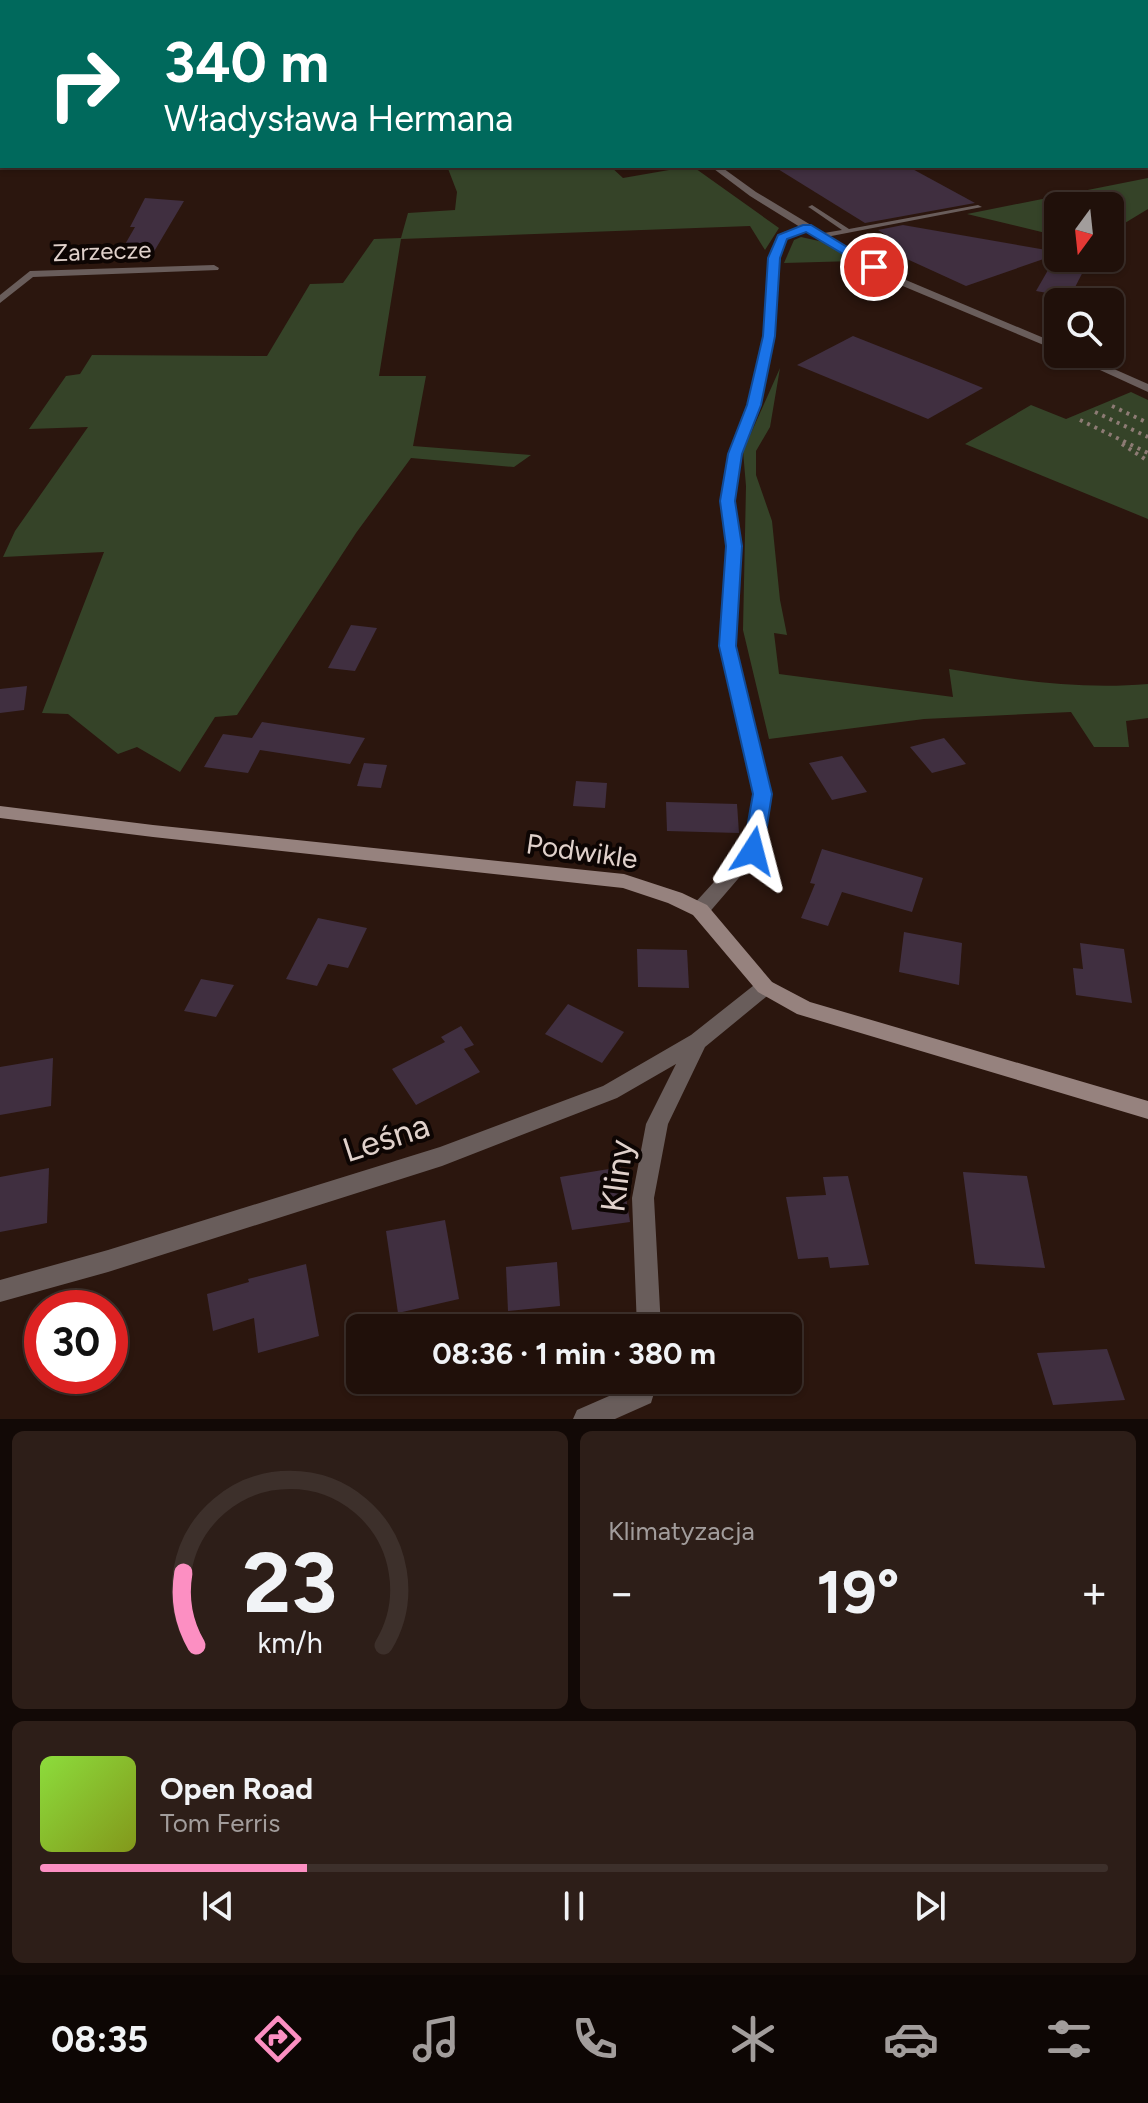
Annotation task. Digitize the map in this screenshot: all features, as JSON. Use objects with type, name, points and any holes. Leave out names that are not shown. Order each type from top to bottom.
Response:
[{"type":"street","points":[[717,168],[814,232],[890,277],[1044,342]]},
{"type":"street","points":[[700,910],[753,851],[762,794],[727,646],[734,546],[728,501],[735,454],[754,405],[769,336],[776,249],[787,234],[814,232]]},
{"type":"street","name":"Zarzecze","points":[[0,300],[30,274],[214,268]]},
{"type":"street","points":[[1103,368],[1148,388]]},
{"type":"street","name":"Podwikle","points":[[0,812],[624,881],[700,910],[765,987],[804,1008],[1148,1110]]},
{"type":"street","name":"Leśna","points":[[0,1291],[108,1261],[442,1156],[610,1092],[698,1041],[765,987]]},
{"type":"street","name":"Kliny","points":[[648,1314],[643,1198],[657,1124],[698,1041]]},
{"type":"street","points":[[586,1419],[642,1394]]},
{"type":"lane","points":[[812,207],[848,231]]},
{"type":"lane","points":[[814,232],[848,231],[978,207]]},
{"type":"path","points":[[1112,406],[1148,423]]},
{"type":"path","points":[[1095,412],[1148,437]]},
{"type":"path","points":[[1080,420],[1148,453]]},
{"type":"path","points":[[1104,432],[1147,464]]},
{"type":"green space","points":[[448,168],[612,168],[623,178],[695,168],[779,228],[765,250],[750,226],[401,239],[379,376],[426,376],[413,446],[531,455],[514,467],[411,458],[356,533],[237,715],[215,717],[180,772],[137,747],[118,754],[68,714],[42,713],[104,552],[3,557],[15,531],[88,427],[29,429],[66,376],[80,374],[92,355],[267,356],[310,284],[343,283],[374,239],[401,238],[408,213],[455,210],[457,192]]},
{"type":"green space","points":[[1148,178],[1148,209],[1124,224],[1124,192],[1078,192]]},
{"type":"green space","points":[[1044,199],[1044,233],[967,214]]},
{"type":"green space","points":[[801,237],[828,243],[855,261],[784,263],[794,240]]},
{"type":"green space","points":[[780,368],[770,427],[756,451],[756,475],[772,521],[787,635],[774,633],[779,674],[953,697],[949,669],[1073,685],[1148,684],[1148,718],[1126,721],[1129,747],[1094,747],[1071,712],[924,719],[769,739],[743,630],[746,486],[743,451]]},
{"type":"green space","points":[[1131,392],[1148,400],[1148,519],[965,444],[1031,405],[1066,419]]},
{"type":"building","points":[[776,168],[911,168],[975,203],[865,223]]},
{"type":"building","points":[[145,198],[184,201],[149,260],[116,260],[135,227],[130,227]]},
{"type":"building","points":[[903,225],[1044,250],[1044,259],[966,286],[885,249],[900,244],[878,230]]},
{"type":"building","points":[[1047,272],[1083,272],[1075,288],[1036,291]]},
{"type":"building","points":[[853,336],[983,388],[928,419],[797,365]]},
{"type":"building","points":[[351,625],[377,628],[355,671],[328,668]]},
{"type":"building","points":[[27,686],[24,710],[0,713],[0,689]]},
{"type":"building","points":[[262,722],[365,738],[350,764],[260,750],[248,773],[204,767],[223,734],[252,738]]},
{"type":"building","points":[[944,738],[966,764],[932,773],[910,747]]},
{"type":"building","points":[[842,756],[867,792],[832,800],[809,763]]},
{"type":"building","points":[[364,763],[387,765],[381,788],[357,786]]},
{"type":"building","points":[[576,781],[607,783],[605,808],[573,806]]},
{"type":"building","points":[[666,802],[737,804],[739,833],[667,831]]},
{"type":"building","points":[[822,849],[923,878],[912,912],[842,892],[828,926],[801,918],[815,884],[810,883]]},
{"type":"building","points":[[318,918],[367,928],[348,968],[328,964],[317,986],[286,979]]},
{"type":"building","points":[[904,932],[962,943],[959,985],[899,972]]},
{"type":"building","points":[[1080,943],[1124,949],[1132,1003],[1076,995],[1073,968],[1083,969]]},
{"type":"building","points":[[637,949],[687,950],[689,988],[638,987]]},
{"type":"building","points":[[201,979],[234,985],[216,1017],[184,1011]]},
{"type":"building","points":[[568,1004],[624,1032],[602,1063],[545,1034]]},
{"type":"building","points":[[461,1026],[474,1045],[464,1049],[480,1072],[416,1105],[392,1069],[445,1042],[441,1037]]},
{"type":"building","points":[[53,1058],[51,1106],[0,1115],[0,1067]]},
{"type":"building","points":[[621,1167],[630,1222],[572,1230],[560,1177]]},
{"type":"building","points":[[49,1168],[47,1223],[0,1232],[0,1177]]},
{"type":"building","points":[[963,1172],[1027,1176],[1045,1268],[975,1264]]},
{"type":"building","points":[[848,1176],[869,1265],[830,1268],[828,1257],[798,1259],[786,1197],[826,1195],[823,1177]]},
{"type":"building","points":[[445,1220],[459,1299],[398,1313],[386,1231]]},
{"type":"building","points":[[557,1262],[560,1306],[508,1311],[506,1267]]},
{"type":"building","points":[[306,1264],[319,1336],[258,1353],[254,1318],[213,1331],[207,1294],[249,1282],[248,1279]]},
{"type":"building","points":[[1107,1349],[1125,1400],[1053,1405],[1037,1353]]},
{"type":"route","points":[[753,851],[762,794],[727,646],[734,546],[728,501],[735,454],[754,405],[769,336],[774,258],[782,237],[807,228],[874,267]]}]
